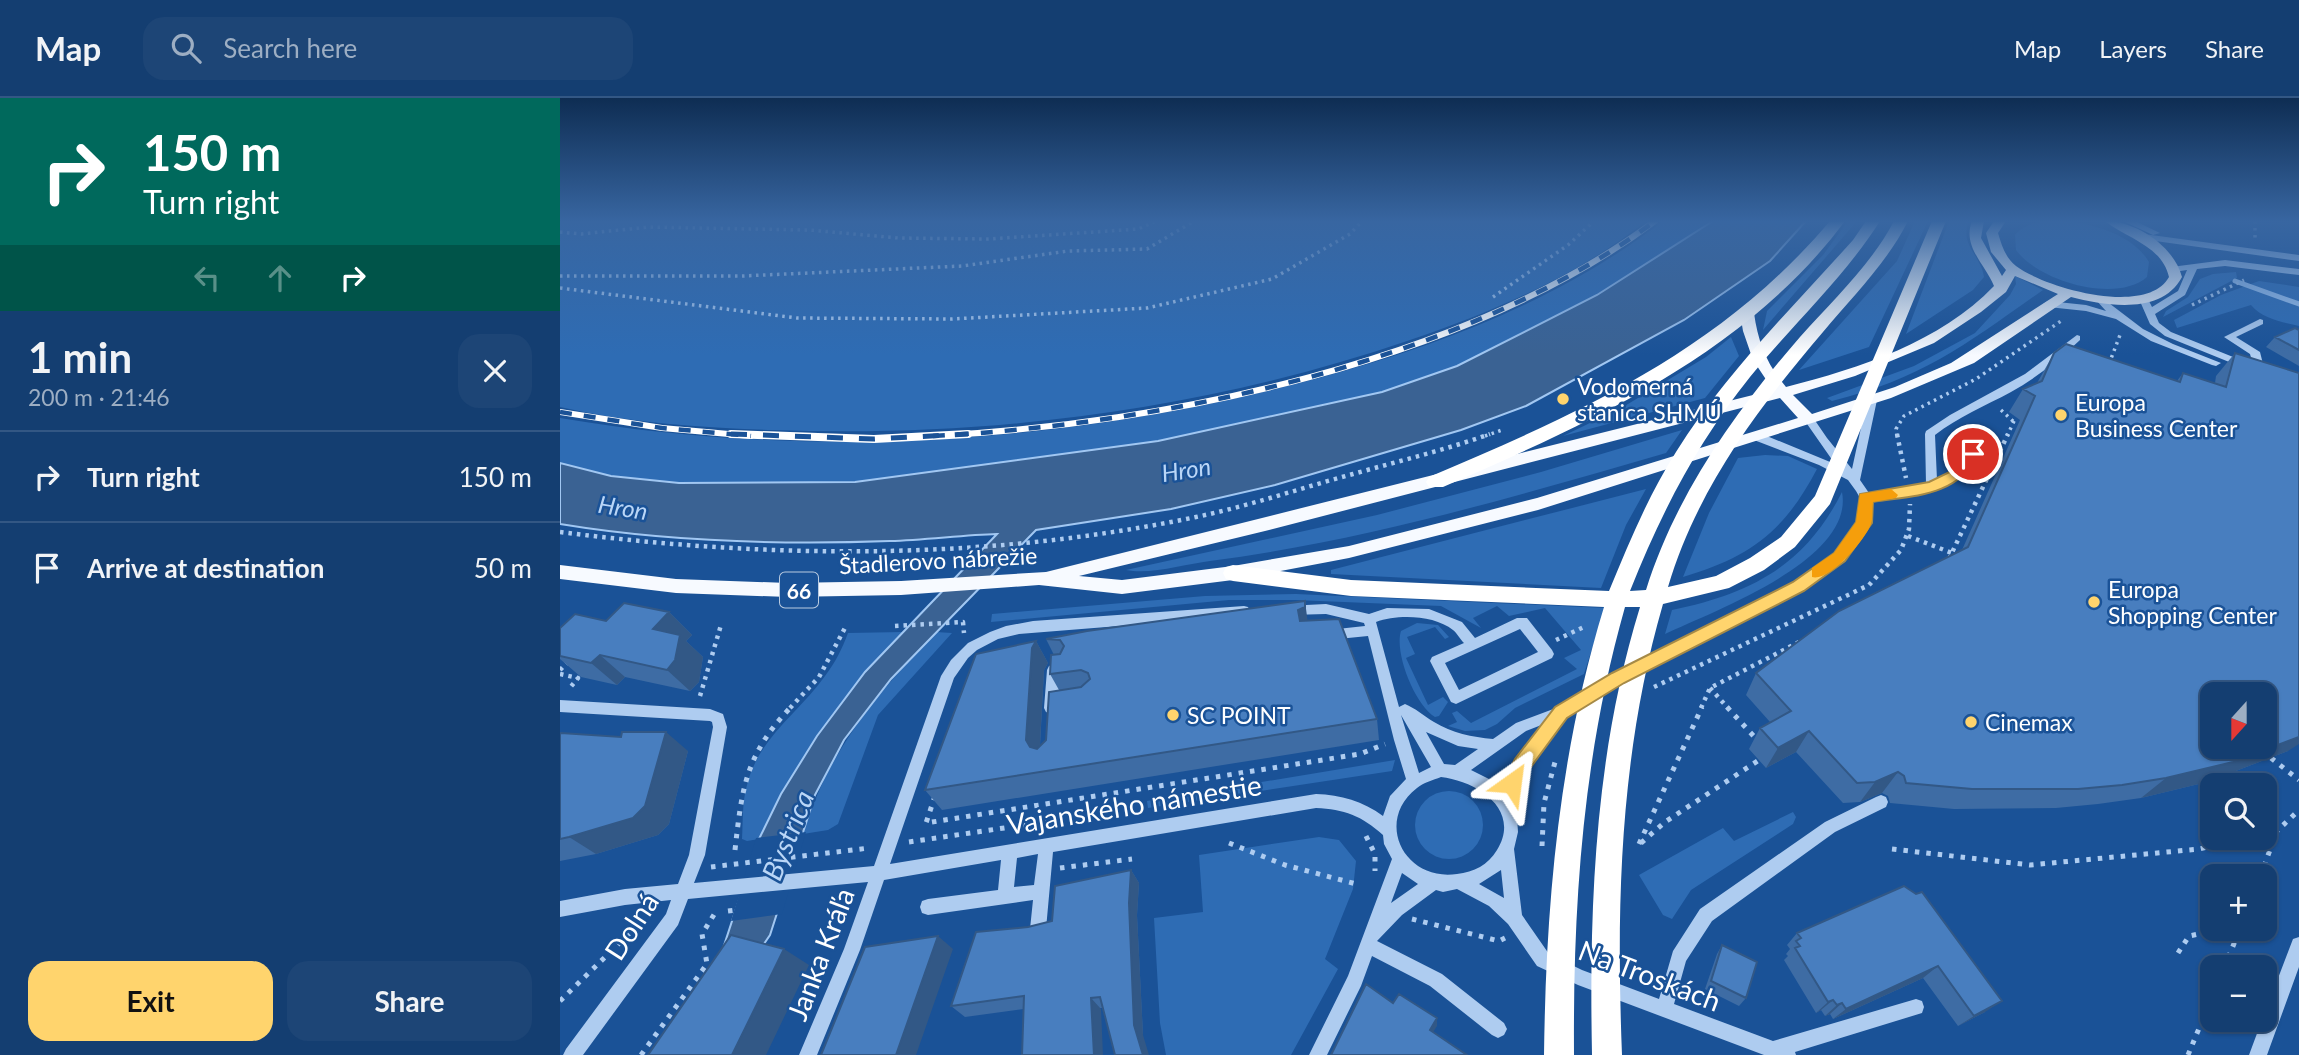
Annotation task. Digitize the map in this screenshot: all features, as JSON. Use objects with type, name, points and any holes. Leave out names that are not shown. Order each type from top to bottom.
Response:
[{"type":"highway","points":[[1436,482],[1618,398],[1747,313],[1782,286],[1800,266]]},
{"type":"highway","points":[[1559,1055],[1561,928],[1570,822],[1585,721],[1627,571],[1664,490],[1704,425],[1746,370],[1839,266]]},
{"type":"highway","points":[[1608,1055],[1605,935],[1610,830],[1623,727],[1646,625],[1676,536],[1731,435],[1770,382],[1870,266]]},
{"type":"highway","points":[[1233,573],[1351,588],[1639,599],[1679,594],[1722,582],[1758,564],[1788,542],[1808,521],[1835,477],[1921,266]]},
{"type":"main road","points":[[1989,266],[2001,289]]},
{"type":"main road","points":[[2011,266],[2068,293],[2101,300],[2144,299],[2169,287],[2174,279],[2172,266]]},
{"type":"main road","points":[[1436,482],[1782,392],[1879,363],[1973,312],[2001,289],[2014,269]]},
{"type":"main road","name":"Štadlerovo nábrežie","points":[[560,572],[676,586],[776,590],[901,588],[1039,578],[1122,587],[1233,573],[1349,552],[1614,482],[1872,400],[1930,378],[1981,352],[2048,304],[2068,293]]},
{"type":"main road","points":[[1747,313],[1749,339],[1755,355],[1782,392],[1810,421]]},
{"type":"main road","name":"66","points":[[1039,578],[1436,482]]},
{"type":"street","points":[[2174,269],[2204,266]]},
{"type":"street","points":[[2247,266],[2299,272]]},
{"type":"street","points":[[2150,313],[2182,293],[2193,267]]},
{"type":"street","points":[[2144,299],[2155,324],[2168,334],[2260,372]]},
{"type":"street","points":[[2101,300],[2116,316]]},
{"type":"street","points":[[2048,304],[2086,308],[2116,316],[2190,355],[2273,376]]},
{"type":"street","points":[[2260,322],[2229,337],[2255,352],[2260,372]]},
{"type":"street","points":[[1932,487],[1930,434],[1948,419],[1999,394],[2060,354],[2077,338]]},
{"type":"street","points":[[1855,479],[1872,400]]},
{"type":"street","points":[[1458,771],[1521,727],[1561,712],[1618,678],[1798,587],[1839,557],[1864,523],[1866,498],[1855,479],[1820,440],[1810,421]]},
{"type":"street","points":[[1866,498],[1932,487],[1961,473],[1986,436]]},
{"type":"street","points":[[1758,438],[1823,462],[1855,479]]},
{"type":"street","points":[[879,873],[924,737],[955,662],[967,648],[1005,630],[1207,612],[1326,609],[1371,624]]},
{"type":"street","points":[[1309,637],[1371,624],[1387,614],[1429,614],[1457,626],[1472,644]]},
{"type":"street","points":[[1522,622],[1547,654],[1456,698],[1437,661],[1472,644],[1522,622]]},
{"type":"street","points":[[1371,624],[1391,693],[1394,723],[1414,780]]},
{"type":"street","points":[[1056,709],[1054,670],[1066,669]]},
{"type":"street","points":[[1391,693],[1405,710],[1440,770]]},
{"type":"street","points":[[563,699],[718,718],[716,754],[697,855],[684,892]]},
{"type":"street","points":[[1405,710],[1448,738],[1467,744],[1496,745]]},
{"type":"street","points":[[1503,801],[1521,765],[1561,712]]},
{"type":"street","points":[[1440,770],[1476,776],[1492,787],[1503,801],[1509,817],[1510,833],[1506,849],[1495,865],[1480,877],[1461,883],[1434,883],[1415,875],[1399,860],[1388,830],[1395,802],[1414,780],[1440,770]]},
{"type":"street","name":"Vajanského námestie","points":[[684,892],[879,873],[1316,801],[1336,801],[1357,806],[1372,813],[1388,830]]},
{"type":"street","points":[[1664,1009],[1679,957],[1706,915],[1830,827],[1881,802]]},
{"type":"street","points":[[1038,929],[1046,845]]},
{"type":"street","name":"Na Troskách","points":[[1506,849],[1514,918]]},
{"type":"street","points":[[1005,896],[1010,851]]},
{"type":"street","points":[[1318,1055],[1370,943],[1399,860]]},
{"type":"street","name":"Janka Kráľa","points":[[808,1055],[852,950],[879,873]]},
{"type":"street","points":[[1370,943],[1396,909],[1434,883]]},
{"type":"street","name":"Na Troskách","points":[[1461,883],[1495,901],[1514,918],[1543,960],[1578,978],[1780,1053]]},
{"type":"street","points":[[928,907],[1043,891]]},
{"type":"street","name":"Dolná","points":[[560,909],[625,897],[684,892],[672,919],[572,1055]]},
{"type":"street","points":[[1370,943],[1436,980],[1498,1029]]},
{"type":"street","points":[[2258,1055],[2299,946]]},
{"type":"street","points":[[1780,1053],[1916,1007]]},
{"type":"path","points":[[560,276],[742,276],[964,266]]},
{"type":"path","points":[[560,288],[797,318],[952,319],[1147,308],[1272,279],[1295,266]]},
{"type":"path","points":[[1493,297],[1538,266]]},
{"type":"path","points":[[2191,306],[2246,279]]},
{"type":"path","points":[[2101,370],[2108,369],[2120,335]]},
{"type":"path","points":[[1946,566],[2015,420],[1999,411],[2012,405]]},
{"type":"path","points":[[560,532],[621,540],[774,552],[883,553],[1033,544],[1179,521],[1514,426]]},
{"type":"path","points":[[1908,536],[1952,553]]},
{"type":"path","points":[[895,626],[955,622]]},
{"type":"path","points":[[700,696],[721,625]]},
{"type":"path","points":[[735,850],[742,790],[757,750],[773,726],[819,677],[846,626]]},
{"type":"path","points":[[1640,844],[1710,688],[1810,636]]},
{"type":"path","points":[[563,699],[578,678],[560,672],[578,653]]},
{"type":"path","points":[[1710,688],[1761,743]]},
{"type":"path","points":[[939,783],[926,823],[1360,754],[1388,743]]},
{"type":"path","points":[[1629,853],[1665,822],[1769,752]]},
{"type":"path","points":[[2274,760],[2299,780]]},
{"type":"path","points":[[1135,778],[1135,788]]},
{"type":"path","points":[[2277,831],[2299,810]]},
{"type":"path","points":[[1229,843],[1285,864],[1360,885]]},
{"type":"path","points":[[1892,849],[2030,865],[2200,849]]},
{"type":"path","points":[[744,863],[799,856]]},
{"type":"path","points":[[1044,870],[1132,859]]},
{"type":"path","points":[[728,911],[736,910]]},
{"type":"path","points":[[641,1055],[707,964],[702,934],[715,913]]},
{"type":"path","points":[[1416,921],[1499,941]]},
{"type":"path","points":[[560,1001],[639,923]]},
{"type":"path","points":[[2178,953],[2189,936],[2200,934]]},
{"type":"path","points":[[2188,1055],[2200,1026]]},
{"type":"shaded area","points":[[560,266],[1580,266],[1503,305],[1441,329],[1333,364],[1255,385],[1096,414],[935,429],[854,431],[693,426],[639,421],[560,407]]},
{"type":"shaded area","points":[[1597,266],[1643,266],[1597,295],[1457,366],[1382,392],[1158,441],[855,482],[679,483],[611,476],[560,463],[560,418],[655,431],[751,439],[846,442],[942,439],[1037,431],[1132,418],[1319,378],[1410,351],[1499,316]]},
{"type":"shaded area","points":[[1812,266],[1818,266],[1763,330],[1767,311]]},
{"type":"shaded area","points":[[1893,266],[1907,266],[1869,347],[1799,370]]},
{"type":"shaded area","points":[[1932,266],[1980,266],[1984,277],[1973,290],[1906,334]]},
{"type":"shaded area","points":[[2034,266],[2149,266],[2147,277],[2133,285],[2117,289],[2078,285]]},
{"type":"shaded area","points":[[2236,272],[2237,278],[2163,317],[2166,311],[2188,297],[2200,279],[2213,274]]},
{"type":"shaded area","points":[[2015,276],[2043,290],[1968,342],[1919,370],[1864,392],[1832,401],[1827,398],[1914,366],[1975,333],[2010,295],[2016,284]]},
{"type":"shaded area","points":[[2259,281],[2299,287],[2299,326],[2267,317],[2251,305],[2177,328],[2174,320],[2221,295]]},
{"type":"shaded area","points":[[1731,337],[1739,356],[1705,398],[1563,436],[1623,407],[1706,357]]},
{"type":"shaded area","points":[[1682,430],[1666,453],[1440,516],[1268,552],[1157,570],[1126,570],[1377,515],[1541,472]]},
{"type":"shaded area","points":[[1788,456],[1817,469],[1792,510],[1763,539],[1728,561],[1683,577],[1709,513],[1738,458]]},
{"type":"shaded area","points":[[1646,489],[1626,525],[1601,588],[1331,574],[1331,570]]},
{"type":"shaded area","points":[[1842,492],[1840,517],[1827,540],[1804,561],[1746,597],[1665,634],[1672,610],[1726,595],[1750,585],[1793,558],[1827,518]]},
{"type":"shaded area","points":[[1296,594],[1605,608],[1584,674],[1515,708],[1497,724],[1485,730],[1465,731],[1448,726],[1457,722],[1452,713],[1457,711],[1471,723],[1577,669],[1564,658],[1581,650],[1545,608],[1509,616],[1497,606],[1473,618],[1481,628],[1441,606],[1295,600],[1229,600],[991,622],[992,614],[1205,596]]},
{"type":"shaded area","points":[[1417,623],[1438,625],[1449,637],[1445,639],[1435,627],[1407,637],[1415,654],[1406,658],[1428,705],[1443,697],[1448,702],[1439,716],[1435,717],[1420,702],[1403,665],[1401,631]]},
{"type":"shaded area","points":[[903,632],[841,704],[805,756],[759,839],[742,839],[744,798],[760,753],[829,671],[848,633]]},
{"type":"shaded area","points":[[936,632],[952,633],[878,715],[838,824],[828,830],[803,834],[826,776],[857,725],[894,678]]},
{"type":"shaded area","points":[[1395,760],[1392,771],[1148,808],[1147,801]]},
{"type":"shaded area","points":[[1449,791],[1462,794],[1473,801],[1480,812],[1483,825],[1480,838],[1473,849],[1462,856],[1449,859],[1436,856],[1425,849],[1418,838],[1415,825],[1418,812],[1425,801],[1436,794]]},
{"type":"shaded area","points":[[1793,812],[1796,817],[1793,824],[1691,890],[1672,919],[1663,915],[1639,875],[1723,828],[1734,841]]},
{"type":"shaded area","points":[[1319,837],[1339,840],[1356,861],[1353,889],[1325,959],[1338,969],[1291,1055],[1166,1055],[1160,1023],[1154,918],[1203,912],[1199,855]]},
{"type":"water","points":[[1643,266],[1763,266],[1684,320],[1526,406],[1461,430],[1275,485],[1171,509],[1036,530],[891,679],[844,740],[815,795],[770,935],[688,1055],[759,839],[781,794],[817,736],[865,672],[997,534],[807,543],[642,535],[560,524],[560,463],[611,476],[679,483],[855,482],[1158,441],[1382,392],[1457,366],[1597,295]]},
{"type":"pier","points":[[806,832],[782,914],[731,921],[756,838]]},
{"type":"building","points":[[2295,328],[2299,330],[2299,350],[2275,337]]},
{"type":"building","name":"Europa Shopping Center","points":[[2066,344],[2180,382],[2183,373],[2226,387],[2235,353],[2299,373],[2299,737],[2277,745],[2277,682],[2200,682],[2200,760],[2238,760],[2166,778],[2122,785],[2078,789],[1972,789],[1906,783],[1904,776],[1898,772],[1875,782],[1857,783],[1809,731],[1778,748],[1760,728],[1791,711],[1756,673],[1839,611],[1968,547],[2035,396],[2023,389],[2042,381],[2054,353]]},
{"type":"building","name":"SC POINT","points":[[1305,601],[1305,607],[1298,610],[1300,621],[1339,619],[1377,719],[925,790],[976,654],[1036,641],[1032,648],[1026,740],[1030,747],[1037,749],[1046,740],[1049,692],[1081,687],[1090,679],[1088,673],[1081,670],[1050,674],[1051,655],[1060,654],[1064,646],[1060,640],[1046,639]]},
{"type":"building","points":[[624,603],[669,612],[653,629],[680,635],[675,660],[667,670],[600,655],[591,663],[560,656],[560,628],[575,614],[606,621]]},
{"type":"building","points":[[622,732],[666,732],[645,806],[633,818],[560,839],[560,734],[621,737]]},
{"type":"building","points":[[1131,870],[1129,903],[1134,1025],[1143,1055],[1115,1055],[1100,997],[1091,998],[1094,1055],[1022,1055],[1024,996],[951,1006],[976,932],[1028,927],[1052,921],[1055,886]]},
{"type":"building","points":[[1904,886],[1916,894],[1922,892],[2002,1001],[1974,1016],[1938,966],[1846,1009],[1842,1003],[1837,1005],[1833,1000],[1828,1002],[1795,948],[1800,946],[1796,941],[1801,938],[1797,933]]},
{"type":"building","points":[[731,935],[784,949],[732,1055],[648,1055]]},
{"type":"building","points":[[938,936],[896,1055],[821,1055],[865,947]]},
{"type":"building","points":[[1722,945],[1757,962],[1746,998],[1711,981]]},
{"type":"building","points":[[1366,984],[1393,1003],[1399,994],[1437,1018],[1430,1030],[1467,1055],[1331,1055]]},
{"type":"waterway","points":[[2235,281],[2299,304]]},
{"type":"railway","points":[[939,436],[1023,429],[1118,417],[1214,400],[1310,377],[1405,348],[1495,312],[1586,266]]},
{"type":"railway","points":[[560,412],[662,428],[751,436]]},
{"type":"railway","points":[[731,434],[874,439],[939,436]]},
{"type":"railway","points":[[939,436],[968,434]]},
{"type":"railway","points":[[933,436],[939,436]]},
{"type":"slow traffic","points":[[1818,572],[1839,557],[1864,523],[1866,498],[1891,495]]},
{"type":"place","name":"Vodomerná stanica SHMÚ","points":[[1563,399]]},
{"type":"place","name":"Europa Business Center","points":[[2061,415]]},
{"type":"place","name":"Europa Shopping Center","points":[[2094,602]]},
{"type":"place","name":"SC POINT","points":[[1173,715]]},
{"type":"place","name":"Cinemax","points":[[1971,722]]},
{"type":"route","points":[[1512,783],[1521,765],[1561,712],[1618,678],[1798,587],[1839,557],[1864,523],[1866,498],[1932,487],[1961,473],[1973,454]]},
{"type":"water label","name":"Hron","points":[[1186,469]]},
{"type":"water label","name":"Hron","points":[[623,507]]},
{"type":"water label","name":"Bystrica","points":[[787,835]]}]
